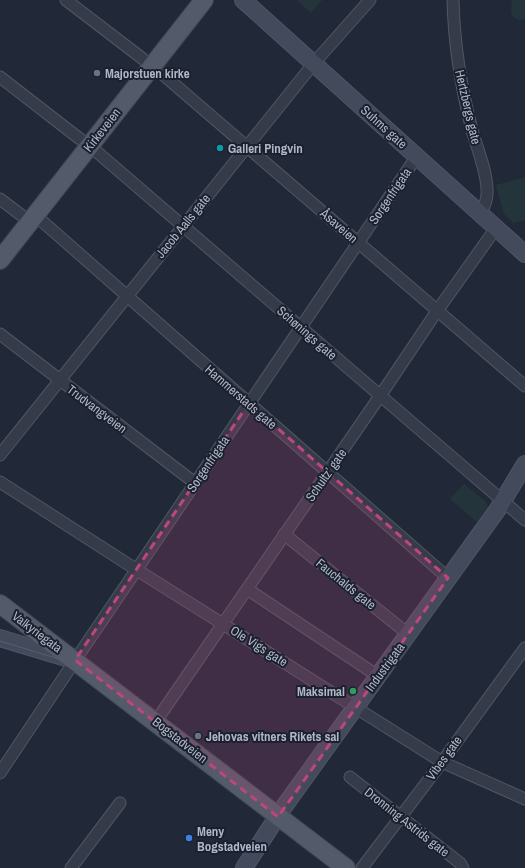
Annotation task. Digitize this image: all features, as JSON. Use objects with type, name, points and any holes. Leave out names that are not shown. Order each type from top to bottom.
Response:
[{"type":"main road","name":"Kirkeveien","points":[[148,62],[188,0]]},
{"type":"main road","name":"Kirkeveien","points":[[0,260],[28,215],[148,62],[204,0]]},
{"type":"main road","name":"Kirkeveien","points":[[0,242],[28,215]]},
{"type":"main road","name":"Valkyriegata","points":[[0,604],[75,660]]},
{"type":"main road","name":"Bogstadveien","points":[[75,660],[346,868]]},
{"type":"street","name":"Åsaveien","points":[[66,0],[148,62],[525,386]]},
{"type":"street","name":"Suhms gate","points":[[243,0],[525,254]]},
{"type":"street","name":"Jacob Aalls gate","points":[[0,455],[314,63],[370,0]]},
{"type":"street","name":"Hertzbergs gate","points":[[453,0],[455,45],[461,80],[472,130],[487,183],[487,199],[481,213]]},
{"type":"street","name":"Schønings gate","points":[[0,77],[85,143],[525,520]]},
{"type":"street","name":"Sorgenfrigata","points":[[0,773],[417,156]]},
{"type":"street","name":"Hammerstads gate","points":[[0,199],[28,215],[127,297],[448,578]]},
{"type":"street","name":"Schultz’ gate","points":[[156,722],[437,311],[496,228]]},
{"type":"street","name":"Trudvangveien","points":[[0,334],[195,484]]},
{"type":"street","name":"Industrigata","points":[[244,868],[278,817],[503,501],[525,464]]},
{"type":"street","name":"Ole Vigs gate","points":[[0,482],[442,762],[525,799]]},
{"type":"street","name":"Fauchalds gate","points":[[284,534],[408,634]]},
{"type":"street","points":[[247,589],[378,676]]},
{"type":"street","name":"Bogstadveien","points":[[0,638],[75,660]]},
{"type":"street","name":"Vibes gate","points":[[362,868],[525,648]]},
{"type":"street","name":"Dronning Astrids gate","points":[[350,777],[460,863],[463,868]]},
{"type":"street","points":[[71,868],[120,803]]},
{"type":"highlighted area","points":[[249,403],[448,578],[278,817],[75,660]]},
{"type":"shaded area","points":[[297,0],[322,0],[311,13]]},
{"type":"shaded area","points":[[512,0],[525,0],[525,19],[520,20],[514,18],[511,12]]},
{"type":"shaded area","points":[[525,177],[525,220],[513,223],[504,214],[496,185]]},
{"type":"shaded area","points":[[464,484],[486,502],[488,507],[477,522],[450,499]]},
{"type":"tram line","points":[[0,601],[72,654],[349,868]]},
{"type":"tram line","points":[[0,641],[69,662],[88,673]]},
{"type":"place","name":"Majorstuen kirke","points":[[97,73]]},
{"type":"place","name":"Galleri Pingvin","points":[[220,148]]},
{"type":"place","name":"Maksimal","points":[[353,691]]},
{"type":"place","name":"Jehovas vitners Rikets sal","points":[[198,736]]},
{"type":"place","name":"Meny Bogstadveien","points":[[189,838]]}]
